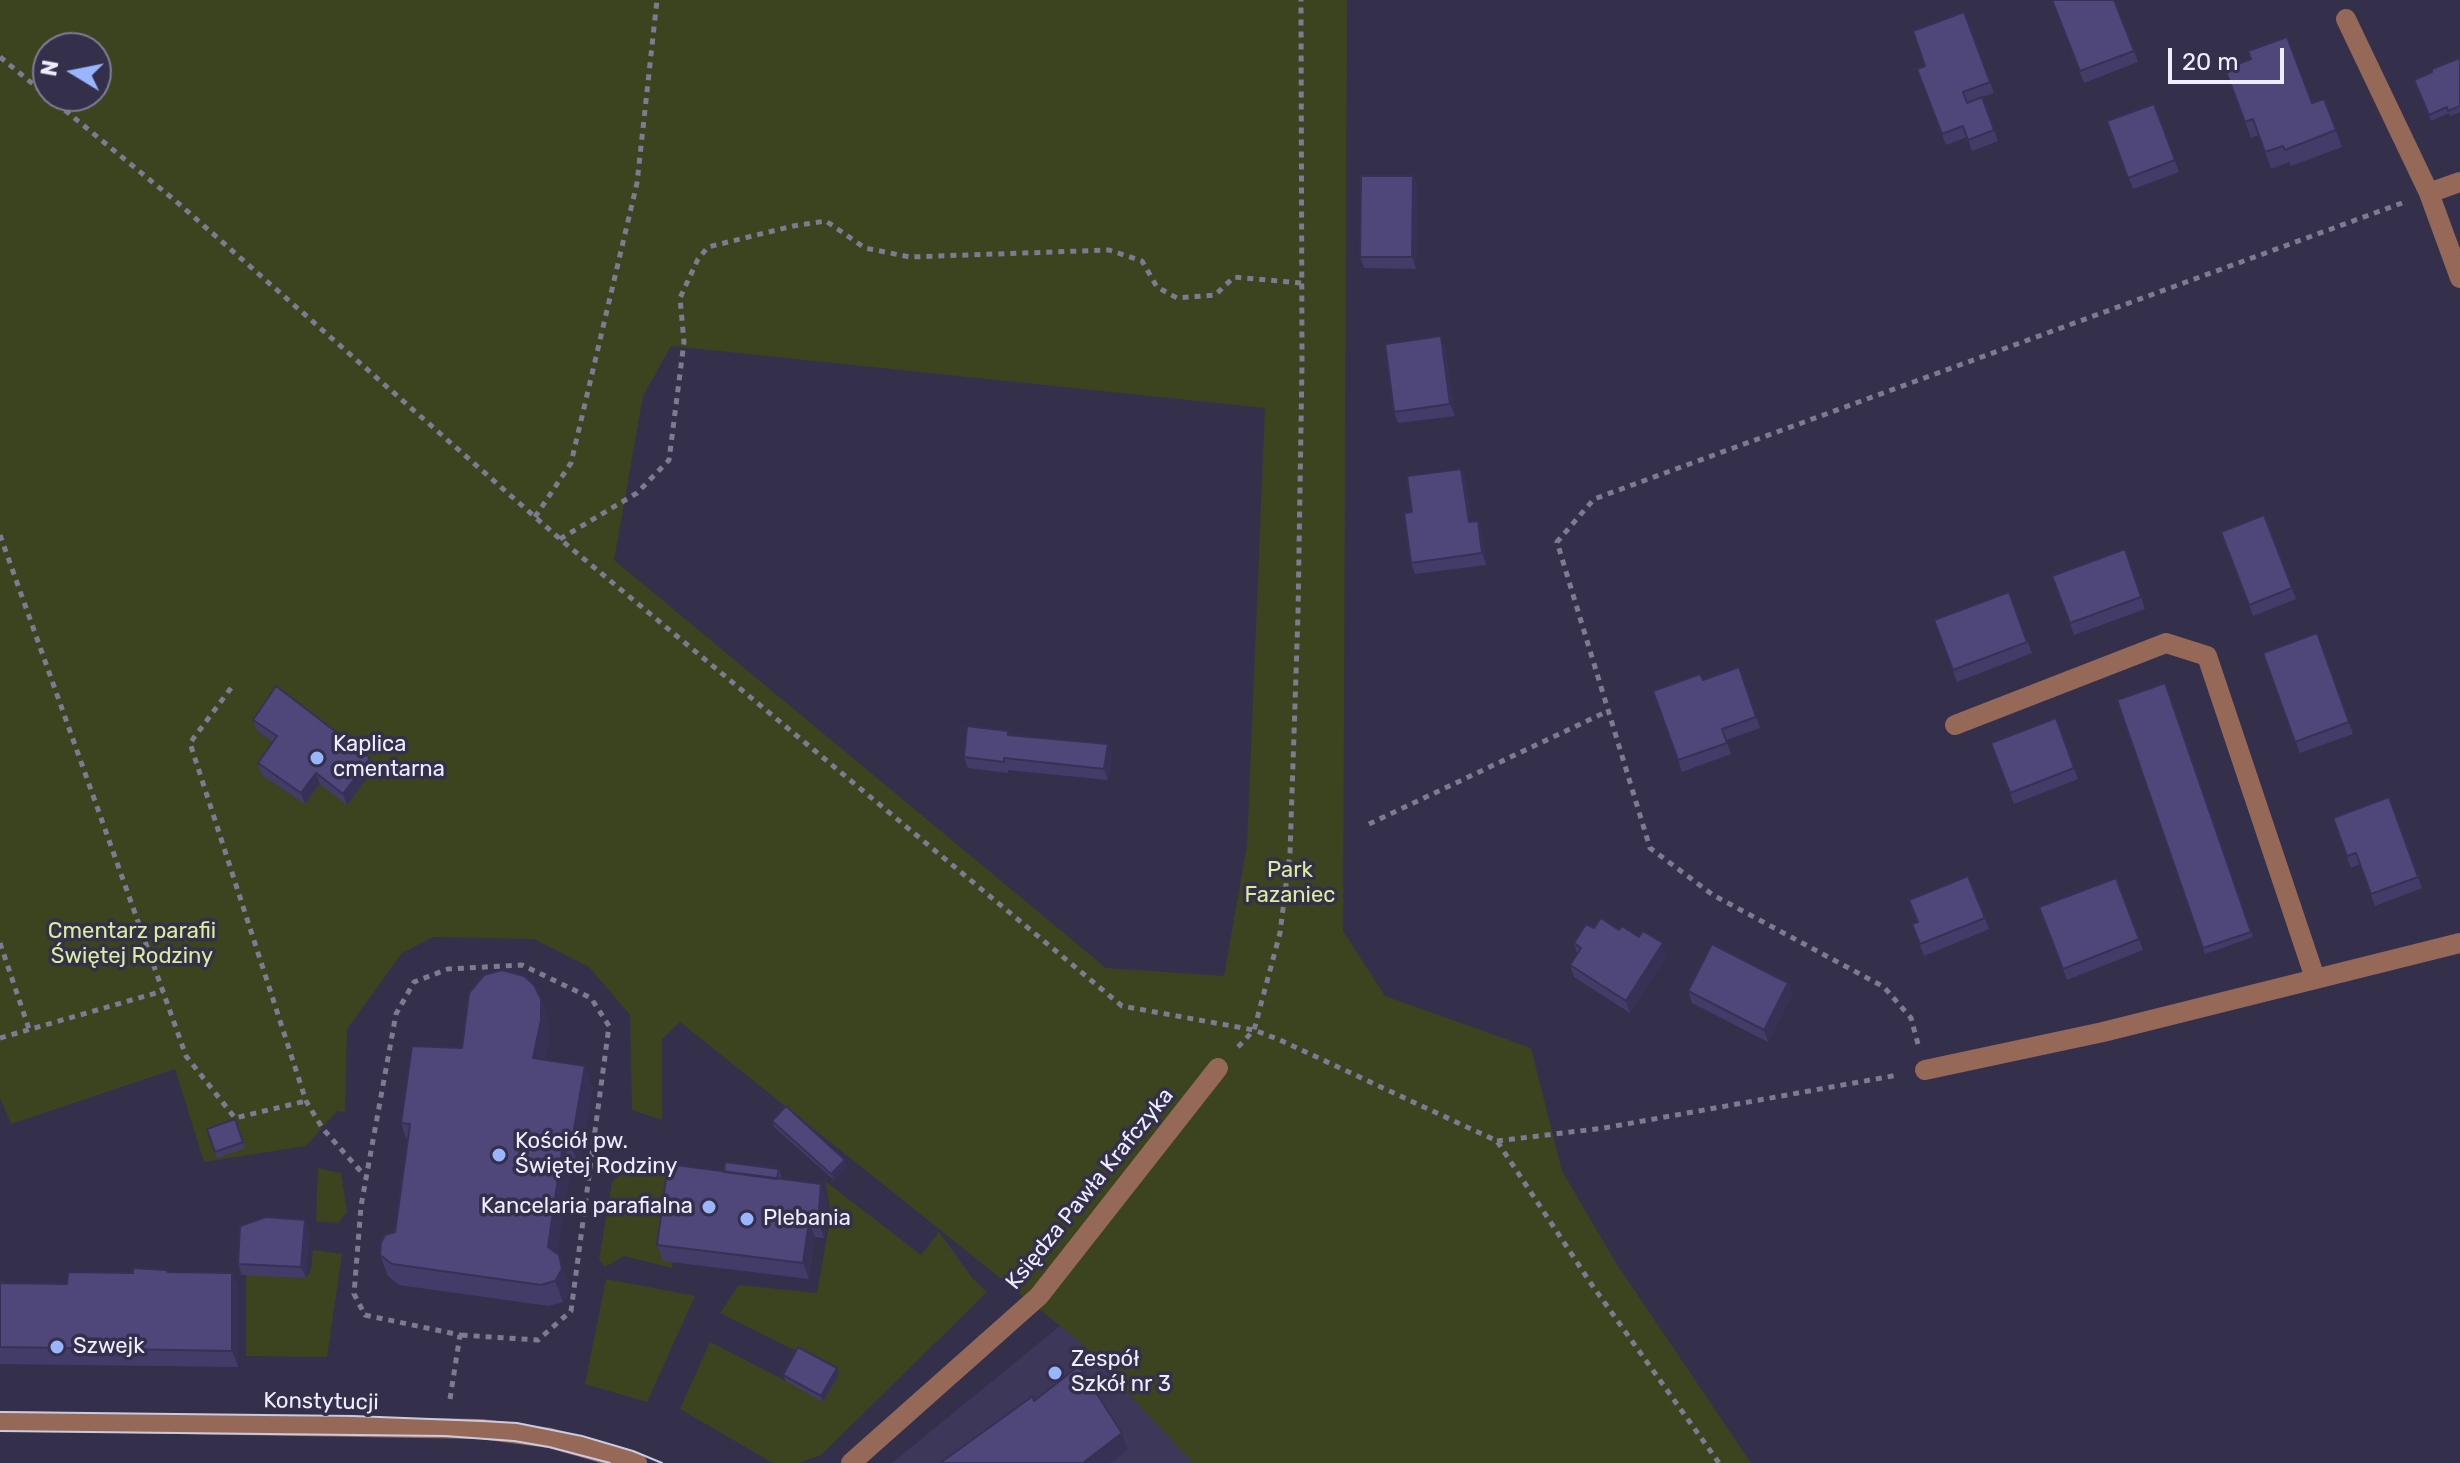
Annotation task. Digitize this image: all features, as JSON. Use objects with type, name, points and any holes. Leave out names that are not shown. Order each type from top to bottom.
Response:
[{"type":"street","points":[[2346,19],[2429,193],[2460,278]]},
{"type":"street","points":[[2429,193],[2460,182]]},
{"type":"street","points":[[1955,725],[2166,643],[2207,656],[2315,978]]},
{"type":"street","points":[[1925,1070],[2103,1032],[2460,943]]},
{"type":"street","name":"Księdza Pawła Krafczyka","points":[[851,1463],[1039,1296],[1218,1068]]},
{"type":"street","name":"Konstytucji","points":[[0,1421],[445,1428],[516,1432],[550,1438],[637,1463]]},
{"type":"path","points":[[535,517],[571,463],[637,183],[657,0]]},
{"type":"path","points":[[1254,1030],[1280,933],[1290,853],[1298,614],[1301,0]]},
{"type":"path","points":[[0,57],[178,203],[560,539],[1122,1006],[1254,1030],[1497,1141],[1592,1285],[1719,1463]]},
{"type":"path","points":[[1497,1141],[1604,1128],[1925,1070],[1911,1018],[1884,987],[1713,895],[1650,848],[1557,542],[1594,499],[2429,193]]},
{"type":"path","points":[[560,539],[637,493],[669,460],[684,342],[680,298],[698,259],[708,247],[826,221],[865,248],[910,257],[1109,250],[1142,261],[1157,287],[1177,298],[1215,295],[1234,277],[1301,283]]},
{"type":"path","points":[[0,535],[186,1056],[235,1118],[306,1101]]},
{"type":"path","points":[[231,688],[190,743],[306,1101],[323,1129],[366,1177]]},
{"type":"path","points":[[1369,824],[1608,711]]},
{"type":"path","points":[[0,943],[29,1029]]},
{"type":"path","points":[[522,965],[591,998],[609,1026],[571,1311],[538,1340],[460,1335],[365,1315],[354,1294],[361,1206],[396,1014],[414,982],[448,969],[522,965]]},
{"type":"path","points":[[0,1038],[163,991]]},
{"type":"path","points":[[445,1428],[460,1335]]},
{"type":"shaded area","name":"Zespół Szkół nr 3","points":[[1060,1326],[1079,1341],[1193,1463],[892,1463]]},
{"type":"green space","points":[[0,0],[1347,0],[1343,931],[1385,996],[1531,1048],[1562,1171],[1616,1263],[1751,1463],[1193,1463],[1079,1341],[680,1022],[662,1039],[662,1120],[632,1110],[630,1015],[589,967],[534,939],[433,937],[402,953],[347,1029],[345,1112],[337,1111],[306,1146],[204,1162],[175,1069],[11,1124],[0,1098]],"holes":[[[671,346],[1265,408],[1247,845],[1224,976],[1106,968],[614,560],[643,396]],[[257,731],[372,772],[320,784],[281,747]]]},
{"type":"green space","points":[[632,1164],[657,1168],[682,1192],[672,1268],[624,1256],[605,1267],[599,1260],[612,1182]]},
{"type":"green space","points":[[318,1168],[341,1173],[347,1212],[338,1223],[316,1221]]},
{"type":"green space","points":[[825,1181],[921,1255],[939,1232],[973,1279],[987,1292],[821,1455],[799,1463],[773,1463],[680,1409],[710,1342],[786,1381],[800,1353],[720,1313],[739,1285],[817,1293],[831,1214]]},
{"type":"green space","points":[[313,1250],[342,1254],[327,1357],[246,1356],[246,1274],[306,1278],[311,1270]]},
{"type":"green space","points":[[606,1279],[695,1296],[647,1402],[585,1384]]},
{"type":"building","points":[[2052,0],[2114,0],[2134,51],[2080,71]]},
{"type":"building","points":[[1964,12],[1990,82],[1963,92],[1967,103],[1982,97],[1994,130],[1968,140],[1963,126],[1942,134],[1917,69],[1925,66],[1913,31]]},
{"type":"building","points":[[2287,37],[2312,103],[2324,99],[2336,130],[2285,150],[2283,146],[2265,152],[2253,119],[2245,122],[2225,69],[2251,59],[2248,51]]},
{"type":"building","points":[[2460,58],[2460,106],[2448,111],[2447,107],[2429,115],[2414,80]]},
{"type":"building","points":[[2154,104],[2175,160],[2128,178],[2107,121]]},
{"type":"building","points":[[1361,176],[1413,176],[1412,257],[1360,257]]},
{"type":"building","points":[[1441,336],[1450,404],[1394,412],[1385,344]]},
{"type":"building","points":[[1461,469],[1469,522],[1478,521],[1482,553],[1411,563],[1404,513],[1412,512],[1407,476]]},
{"type":"building","points":[[2264,515],[2292,588],[2249,605],[2221,532]]},
{"type":"building","points":[[2125,549],[2141,597],[2070,623],[2052,576]]},
{"type":"building","points":[[2009,592],[2027,642],[1953,670],[1934,620]]},
{"type":"building","points":[[2317,633],[2349,722],[2295,742],[2263,653]]},
{"type":"building","points":[[1739,667],[1756,717],[1722,729],[1727,743],[1678,760],[1653,691],[1700,674],[1703,680]]},
{"type":"building","points":[[2165,683],[2251,932],[2203,948],[2117,700]]},
{"type":"building","name":"Kaplica cmentarna","points":[[276,686],[370,758],[343,794],[316,773],[301,793],[258,763],[277,736],[253,720]]},
{"type":"building","points":[[2056,718],[2074,768],[2010,793],[1991,743]]},
{"type":"building","points":[[967,726],[1008,731],[1008,735],[1108,744],[1104,769],[1004,758],[1004,762],[964,757]]},
{"type":"building","points":[[2389,797],[2418,877],[2371,894],[2356,853],[2347,856],[2333,818]]},
{"type":"building","points":[[1968,876],[1985,918],[1920,944],[1912,924],[1918,922],[1909,900]]},
{"type":"building","points":[[2116,878],[2139,939],[2063,969],[2039,907]]},
{"type":"building","points":[[1601,918],[1619,930],[1622,926],[1639,937],[1643,931],[1663,943],[1626,1001],[1570,965],[1581,948],[1574,943],[1586,924],[1594,928]]},
{"type":"building","points":[[1712,944],[1788,983],[1764,1030],[1688,991]]},
{"type":"building","name":"Kościół pw. Świętej Rodziny","points":[[502,970],[524,976],[534,985],[541,999],[541,1020],[533,1058],[585,1066],[571,1146],[563,1144],[548,1247],[559,1255],[562,1269],[555,1281],[541,1285],[392,1264],[380,1255],[385,1235],[395,1232],[410,1124],[401,1123],[412,1046],[462,1048],[469,993],[484,975]]},
{"type":"building","points":[[786,1106],[845,1160],[831,1174],[772,1121]]},
{"type":"building","points":[[235,1119],[243,1142],[215,1152],[207,1129]]},
{"type":"building","points":[[725,1162],[779,1169],[777,1179],[724,1172]]},
{"type":"building","name":"Plebania","points":[[668,1164],[821,1184],[818,1222],[809,1221],[803,1263],[657,1245]]},
{"type":"building","points":[[266,1217],[305,1220],[301,1267],[238,1264],[240,1226]]},
{"type":"building","points":[[133,1268],[232,1273],[232,1351],[0,1347],[0,1283],[67,1284],[68,1272],[133,1273]]},
{"type":"building","points":[[798,1347],[837,1368],[821,1396],[783,1375]]},
{"type":"building","points":[[1079,1366],[1122,1433],[1083,1463],[940,1463],[1033,1396],[1034,1401]]},
{"type":"tram line","points":[[0,1412],[353,1416],[517,1423],[582,1436],[662,1463]]},
{"type":"tram line","points":[[0,1431],[445,1436],[514,1441],[610,1463]]},
{"type":"place","name":"Kaplica cmentarna","points":[[317,758]]},
{"type":"place","name":"Kościół pw. Świętej Rodziny","points":[[499,1155]]},
{"type":"place","name":"Kancelaria parafialna","points":[[709,1207]]},
{"type":"place","name":"Plebania","points":[[747,1219]]},
{"type":"place","name":"Szwejk","points":[[57,1347]]},
{"type":"place","name":"Zespół Szkół nr 3","points":[[1055,1373]]},
{"type":"park label","name":"Park Fazaniec","points":[[1290,884]]},
{"type":"park label","name":"Cmentarz parafii Świętej Rodziny","points":[[132,944]]}]
